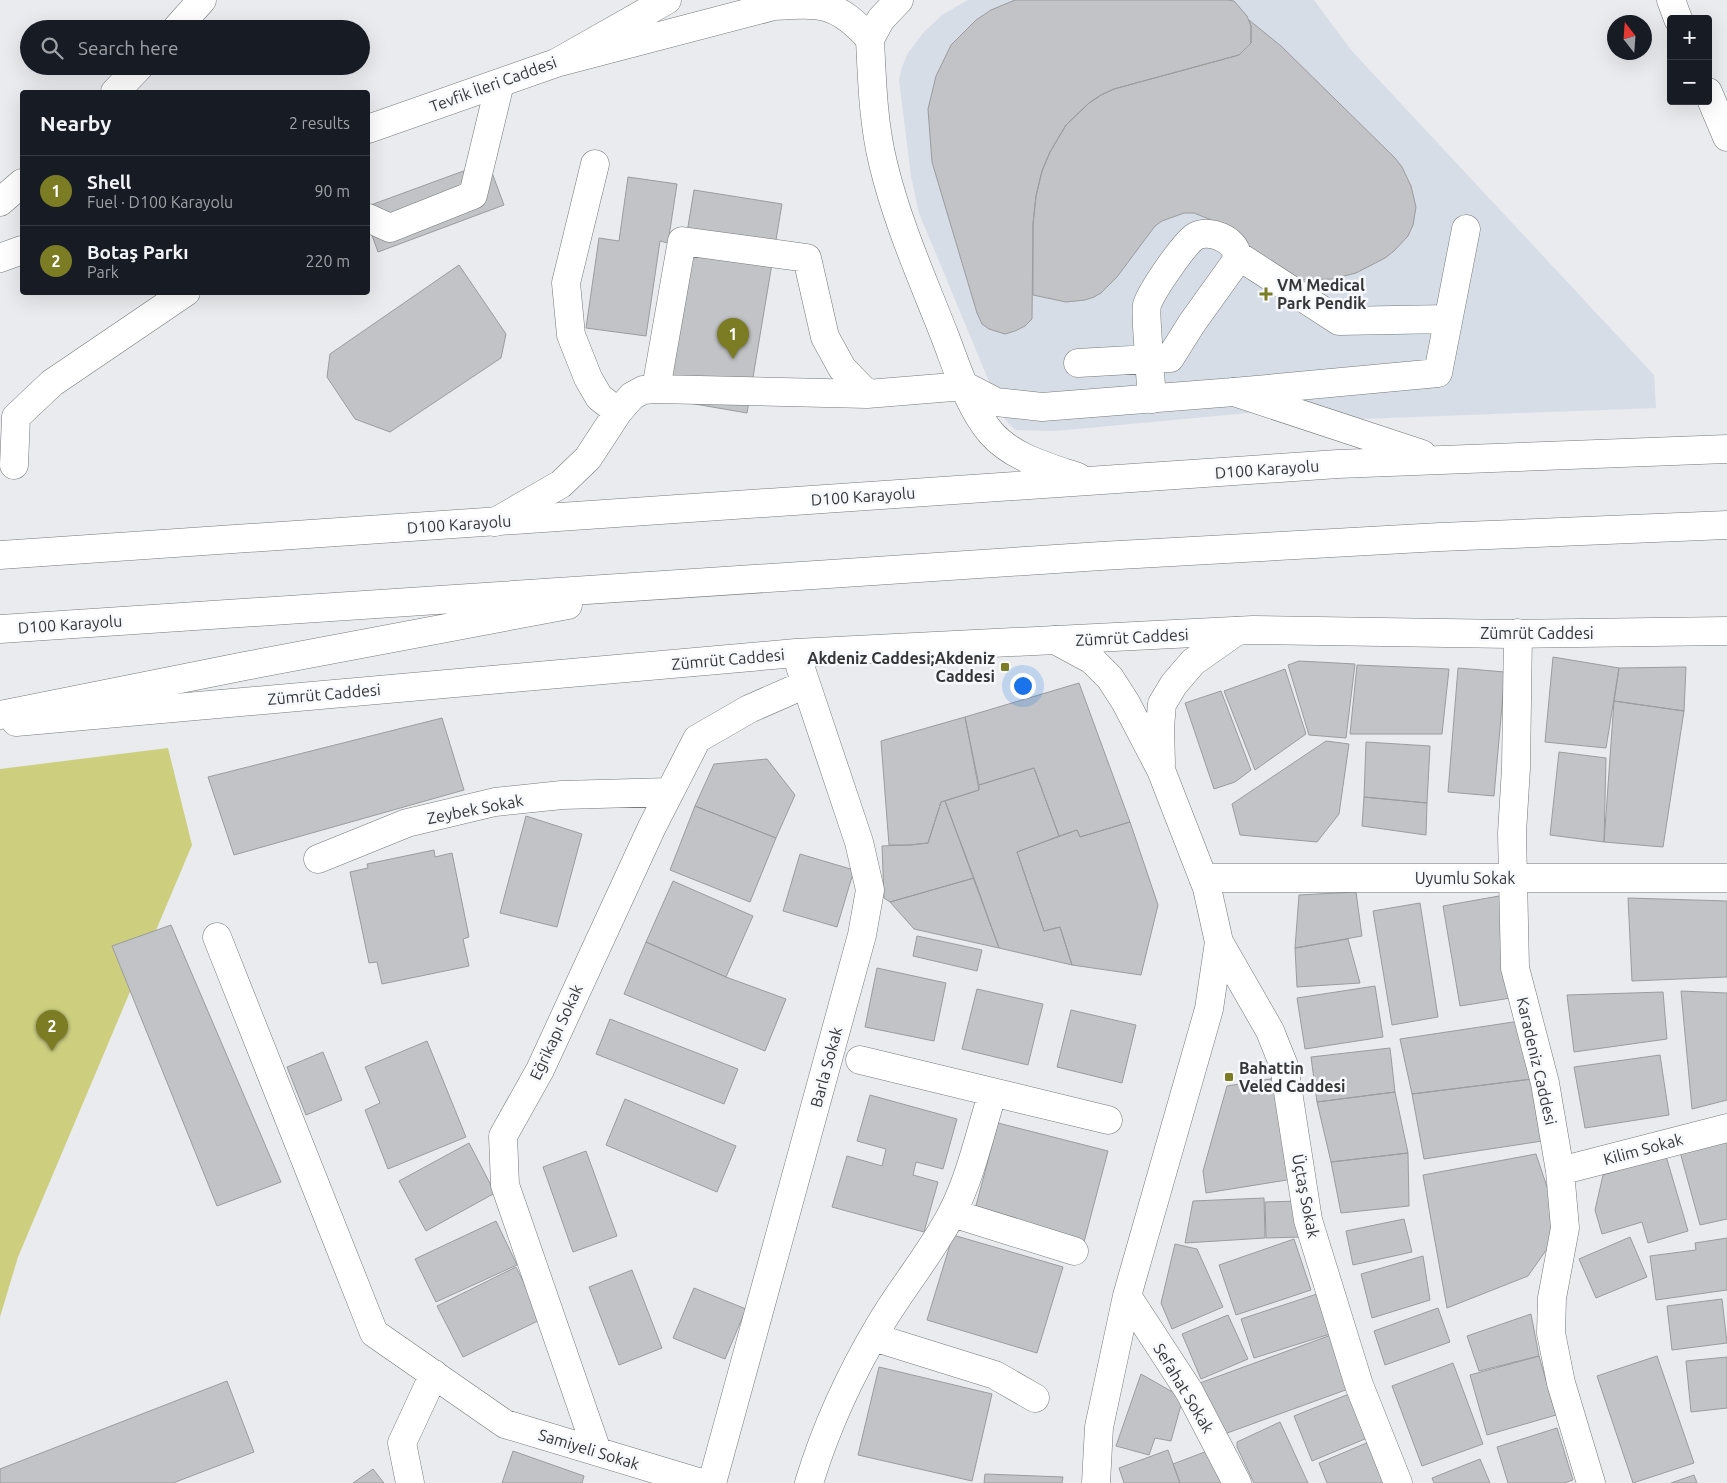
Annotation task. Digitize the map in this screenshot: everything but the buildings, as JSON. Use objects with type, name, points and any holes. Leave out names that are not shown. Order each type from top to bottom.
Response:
[{"type":"main road","points":[[184,20],[202,0]]},
{"type":"main road","name":"Tevfik İleri Caddesi","points":[[370,129],[556,63],[667,0]]},
{"type":"main road","points":[[899,0],[881,19],[870,39],[874,114],[882,162],[898,216],[965,386],[978,414],[992,433],[1007,448],[1044,465],[1089,481]]},
{"type":"main road","points":[[1671,0],[1677,15]]},
{"type":"main road","points":[[556,63],[774,6],[809,4],[833,8],[855,22],[870,39]]},
{"type":"main road","points":[[117,90],[131,75]]},
{"type":"main road","points":[[370,219],[390,228],[473,196],[500,83]]},
{"type":"main road","points":[[1712,101],[1727,137]]},
{"type":"main road","points":[[595,164],[566,283],[572,335],[588,378],[599,397],[618,412]]},
{"type":"main road","points":[[0,202],[20,185]]},
{"type":"main road","points":[[495,522],[561,484],[588,458],[618,412],[632,396],[643,390],[867,394],[965,386],[996,402],[1042,407],[1234,392],[1438,372],[1466,229]]},
{"type":"main road","points":[[1152,399],[1147,306],[1173,260],[1196,236],[1210,233],[1232,244],[1237,255],[1339,321],[1448,319]]},
{"type":"main road","points":[[656,389],[682,241],[807,258],[826,336],[842,368],[867,394]]},
{"type":"main road","points":[[0,258],[20,251]]},
{"type":"main road","points":[[1078,363],[1170,358],[1192,322],[1227,275],[1237,255]]},
{"type":"main road","points":[[14,464],[16,417],[52,383],[182,295]]},
{"type":"main road","points":[[1234,392],[1440,460]]},
{"type":"main road","name":"D100 Karayolu","points":[[0,555],[1338,464],[1727,449]]},
{"type":"main road","name":"D100 Karayolu","points":[[0,629],[1101,556],[1440,537],[1727,525]]},
{"type":"main road","points":[[0,715],[244,666],[692,582]]},
{"type":"main road","name":"Zümrüt Caddesi","points":[[0,723],[796,653],[1237,632],[1518,633],[1727,631]]},
{"type":"main road","points":[[1161,770],[1160,727],[1162,704],[1174,684],[1193,662],[1237,632]]},
{"type":"main road","name":"Karadeniz Caddesi","points":[[1518,633],[1516,768],[1512,833],[1514,968],[1545,1083],[1560,1171],[1565,1228],[1552,1298],[1551,1333],[1561,1383],[1591,1483]]},
{"type":"main road","points":[[1055,640],[1092,660],[1110,678],[1126,702],[1161,770],[1207,888],[1219,942],[1209,1009],[1127,1296],[1099,1427],[1096,1483]]},
{"type":"main road","name":"Barla Sokak","points":[[712,1483],[862,935],[870,890],[859,842],[796,653]]},
{"type":"main road","name":"Eğrikapı Sokak","points":[[597,1451],[505,1185],[503,1136],[540,1070],[652,827],[697,739],[749,709],[806,684]]},
{"type":"main road","name":"Zeybek Sokak","points":[[318,859],[406,823],[495,802],[562,795],[670,792]]},
{"type":"main road","name":"Uyumlu Sokak","points":[[1203,878],[1727,878]]},
{"type":"main road","name":"Samiyeli Sokak","points":[[217,936],[374,1332],[505,1424],[701,1483]]},
{"type":"main road","name":"Üçtaş Sokak","points":[[1219,942],[1270,1031],[1284,1066],[1308,1220],[1359,1385],[1398,1483]]},
{"type":"main road","points":[[860,1060],[1108,1120]]},
{"type":"main road","points":[[809,1483],[833,1416],[856,1368],[873,1337],[932,1248],[952,1213],[965,1183],[993,1092]]},
{"type":"main road","name":"Kilim Sokak","points":[[1560,1171],[1727,1128]]},
{"type":"main road","points":[[952,1213],[1074,1251]]},
{"type":"main road","name":"Sefahat Sokak","points":[[1127,1296],[1189,1391],[1237,1483]]},
{"type":"main road","points":[[873,1337],[995,1375],[1035,1398]]},
{"type":"main road","points":[[410,1483],[402,1443],[434,1374]]},
{"type":"shaded area","name":"VM Medical Park Pendik","points":[[968,0],[1314,0],[1351,50],[1654,375],[1656,408],[1362,419],[1259,412],[1055,431],[1016,430],[1003,415],[919,213],[911,176],[899,80],[908,53],[924,32],[942,15]]},
{"type":"green space","points":[[168,748],[192,845],[18,1257],[0,1317],[0,769]]},
{"type":"place","name":"VM Medical Park Pendik","points":[[1266,294]]},
{"type":"place","name":"Shell","points":[[733,359]]},
{"type":"place","name":"Akdeniz Caddesi;Akdeni̇z Caddesi̇","points":[[1005,667]]},
{"type":"place","name":"Botaş Parkı","points":[[52,1051]]},
{"type":"place","name":"Bahattin Veled Caddesi","points":[[1229,1077]]}]
